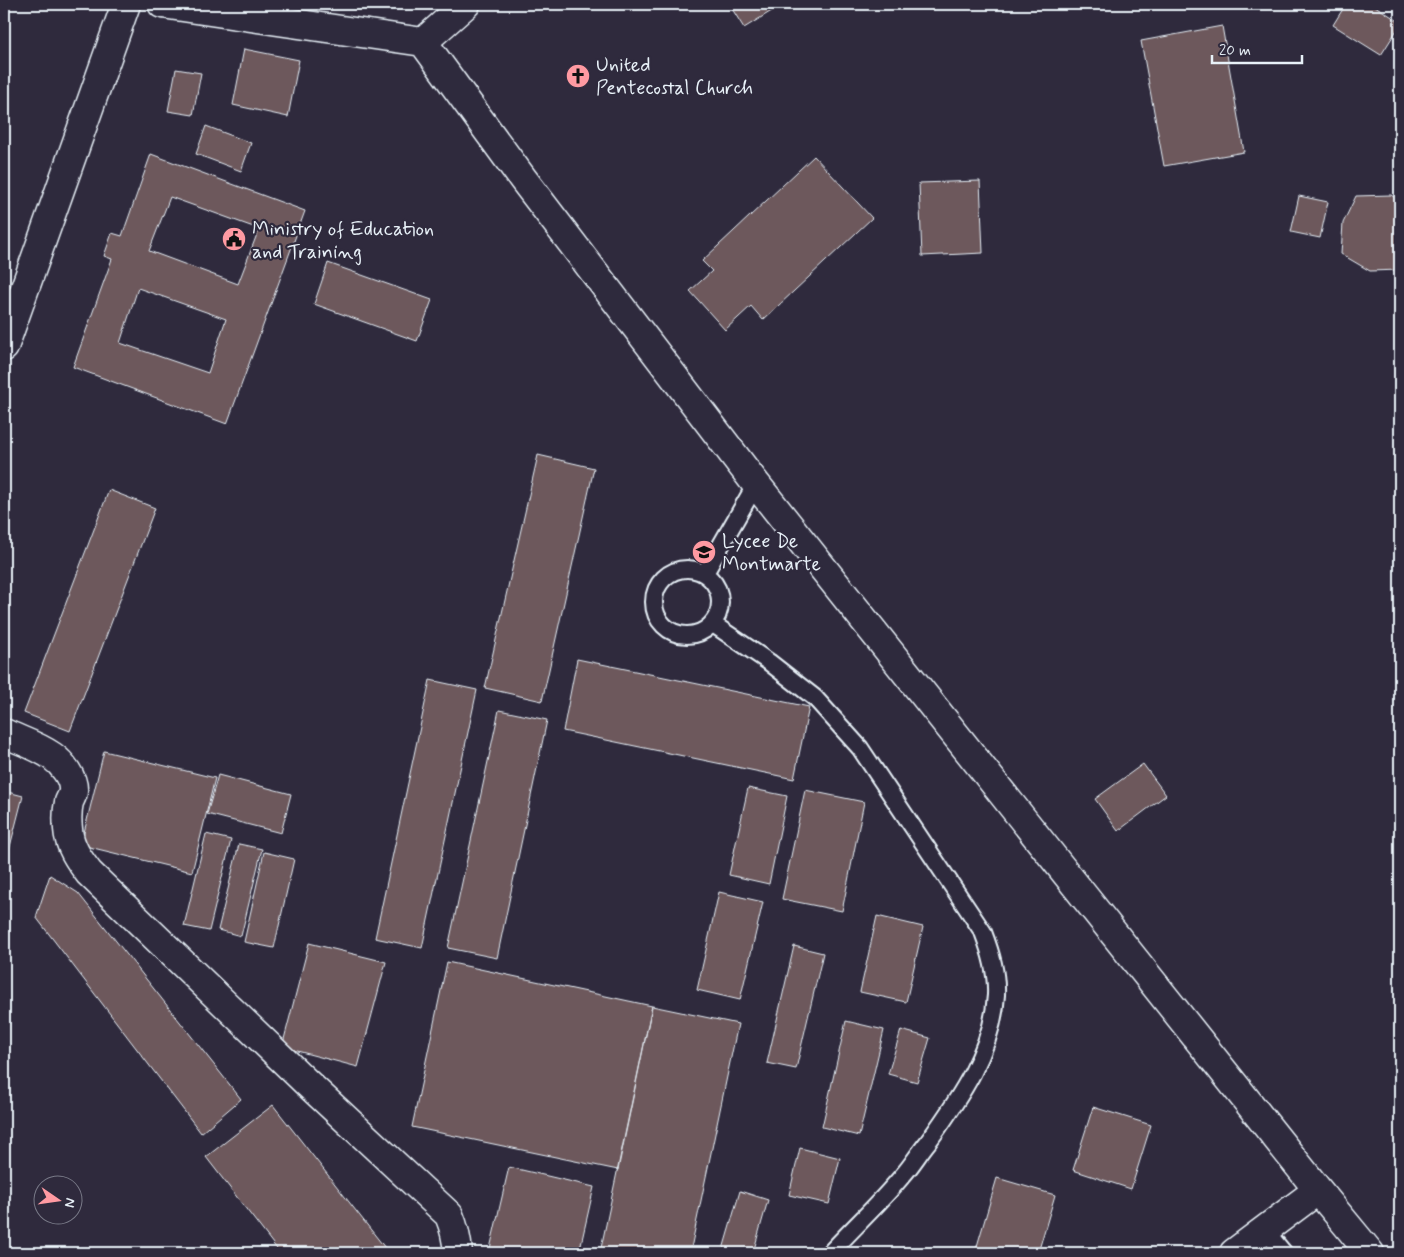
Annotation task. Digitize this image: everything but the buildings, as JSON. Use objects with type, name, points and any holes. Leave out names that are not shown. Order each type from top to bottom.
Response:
[{"type":"street","points":[[4,347],[126,4]]},
{"type":"street","points":[[162,4],[423,42],[523,179],[756,484],[1370,1253]]},
{"type":"street","points":[[423,42],[466,4]]},
{"type":"street","points":[[4,733],[51,755],[65,770],[73,791],[69,804],[69,838],[78,860],[89,873],[307,1083],[450,1215],[456,1236],[458,1253]]},
{"type":"street","points":[[1234,1253],[1318,1190]]},
{"type":"lane","points":[[705,573],[756,484]]},
{"type":"lane","points":[[683,568],[695,569],[705,573],[719,591],[721,602],[718,614],[712,624],[704,632],[680,635],[669,630],[660,622],[655,612],[654,600],[656,589],[663,579],[672,572],[683,568]]},
{"type":"lane","points":[[712,624],[769,662],[815,698],[860,748],[983,932],[990,951],[995,977],[996,996],[993,1019],[971,1078],[944,1120],[903,1176],[830,1253]]},
{"type":"lane","points":[[1265,1230],[1284,1253]]},
{"type":"place","name":"United Pentecostal Church","points":[[578,76]]},
{"type":"place","name":"Ministry of Education and Training","points":[[234,239]]},
{"type":"place","name":"Lycee De Montmarte","points":[[704,552]]}]
